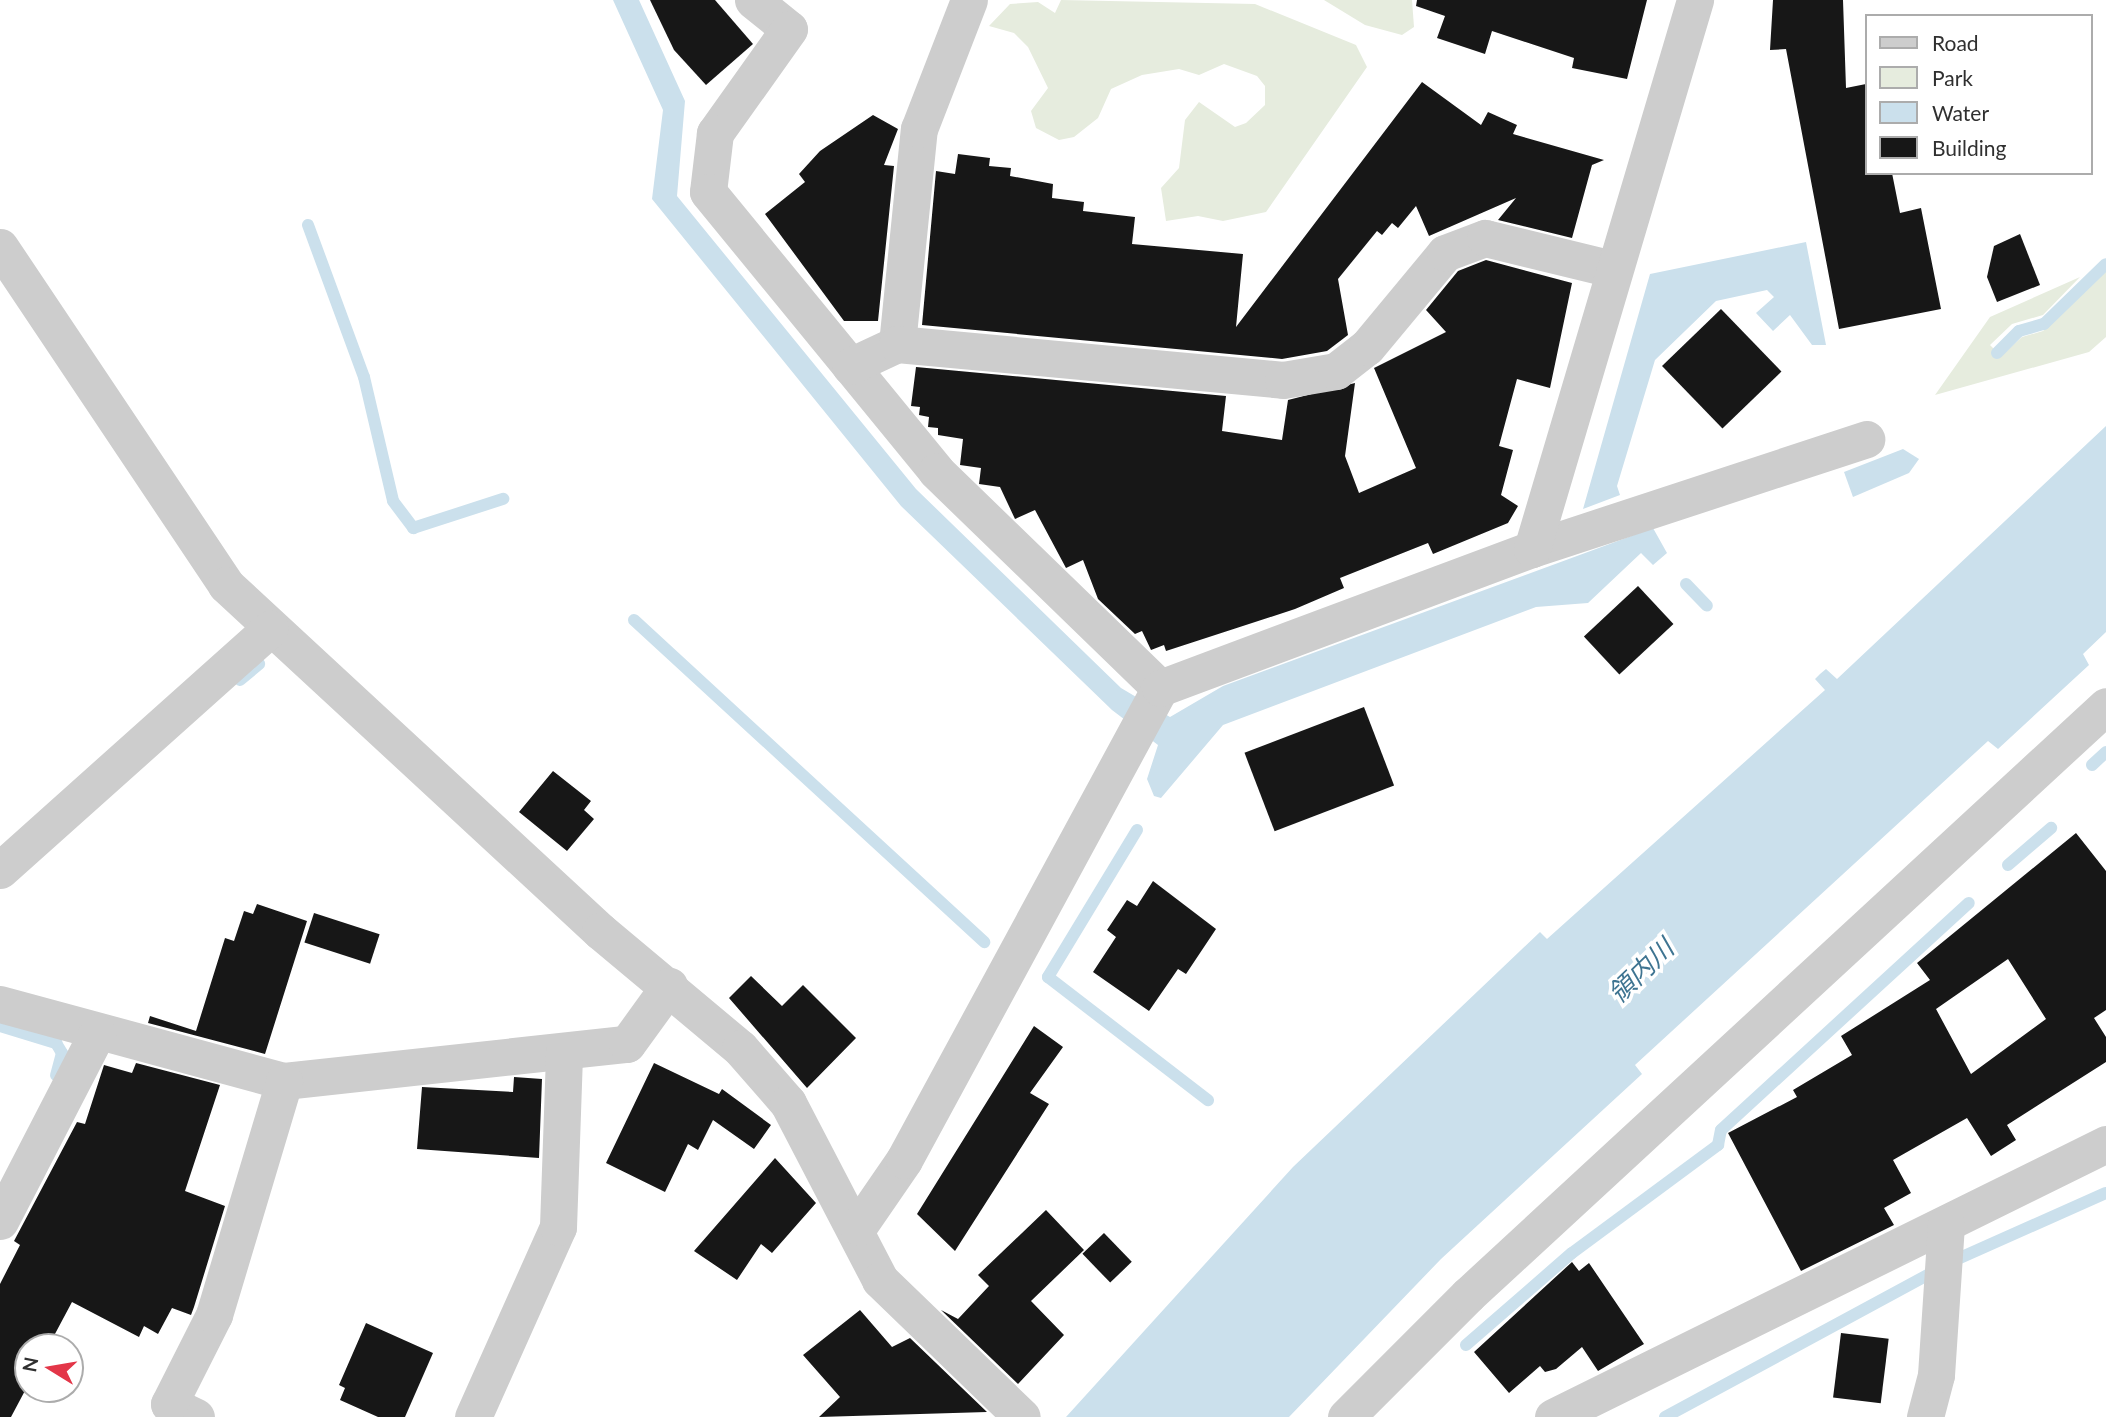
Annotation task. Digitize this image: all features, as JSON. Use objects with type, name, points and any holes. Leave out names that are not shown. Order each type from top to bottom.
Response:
[{"type":"street","points":[[753,0],[789,30],[715,133],[708,192],[936,471],[1157,694]]},
{"type":"street","points":[[897,344],[919,129],[969,0]]},
{"type":"street","points":[[1532,549],[1612,269],[1695,0]]},
{"type":"street","points":[[850,366],[897,344],[1283,380],[1336,370],[1367,347],[1445,253],[1485,238],[1612,269]]},
{"type":"street","points":[[0,247],[226,585],[270,629],[740,1048],[788,1103],[858,1227],[880,1280],[1014,1414]]},
{"type":"street","points":[[858,1227],[904,1160],[1132,734],[1157,694],[1532,549],[1866,439]]},
{"type":"street","points":[[0,870],[270,629]]},
{"type":"street","points":[[1346,1417],[1468,1295],[2106,706]]},
{"type":"street","points":[[0,1004],[97,1033],[284,1081],[627,1044],[669,986]]},
{"type":"street","points":[[0,1221],[97,1033]]},
{"type":"street","points":[[473,1417],[558,1227],[564,1051]]},
{"type":"street","points":[[196,1417],[169,1404],[214,1315],[284,1081]]},
{"type":"street","points":[[1553,1417],[1946,1224],[2103,1152]]},
{"type":"street","points":[[1925,1417],[1936,1375],[1946,1224]]},
{"type":"green space","points":[[1061,0],[1255,4],[1356,45],[1367,67],[1266,212],[1223,221],[1198,216],[1166,221],[1161,188],[1179,168],[1185,120],[1199,102],[1235,127],[1246,123],[1265,105],[1265,86],[1257,76],[1224,64],[1199,75],[1179,69],[1142,75],[1111,89],[1098,118],[1074,137],[1059,140],[1036,128],[1031,111],[1048,88],[1028,47],[1014,33],[989,26],[1010,4],[1038,2],[1055,13]]},
{"type":"green space","points":[[1324,0],[1412,0],[1414,27],[1402,35],[1365,25]]},
{"type":"green space","points":[[2106,271],[2106,337],[2089,352],[1935,395],[1990,317],[2080,277],[2043,315],[2012,324],[1990,345],[2001,356],[2022,337],[2043,331]]},
{"type":"water","points":[[613,0],[639,0],[685,101],[677,196],[916,489],[1121,688],[1170,717],[1223,686],[1653,528],[1667,553],[1653,565],[1641,553],[1588,603],[1536,607],[1223,725],[1161,798],[1154,796],[1147,779],[1158,745],[1112,710],[901,506],[652,199],[663,110]]},
{"type":"water","points":[[1806,242],[1826,345],[1812,345],[1790,315],[1773,331],[1756,313],[1774,297],[1767,290],[1716,301],[1655,360],[1617,486],[1620,495],[1583,509],[1650,274]]},
{"type":"water","name":"領内川","points":[[2106,426],[2106,632],[2083,654],[2089,665],[1998,749],[1988,741],[1635,1065],[1642,1074],[1441,1259],[1289,1417],[1066,1417],[1293,1167],[1540,932],[1547,939],[1825,690],[1815,679],[1820,674],[1826,669],[1837,679]]},
{"type":"water","points":[[1903,449],[1919,459],[1909,473],[1853,497],[1844,472]]},
{"type":"building","points":[[650,0],[715,0],[753,44],[706,85],[674,50]]},
{"type":"building","points":[[1417,0],[1647,0],[1627,79],[1572,68],[1574,58],[1492,31],[1485,54],[1437,38],[1445,16],[1416,6]]},
{"type":"building","points":[[1773,0],[1843,0],[1846,88],[1864,84],[1864,175],[1892,175],[1900,213],[1921,208],[1941,309],[1839,329],[1786,49],[1770,50]]},
{"type":"building","points":[[1422,82],[1481,125],[1488,112],[1517,125],[1513,134],[1604,160],[1592,165],[1572,238],[1498,220],[1516,198],[1429,236],[1416,206],[1398,228],[1392,223],[1382,235],[1377,231],[1338,279],[1348,335],[1327,351],[1282,359],[922,325],[936,171],[955,174],[958,154],[990,158],[989,166],[1011,168],[1010,176],[1053,184],[1052,198],[1084,202],[1083,211],[1135,217],[1132,244],[1243,254],[1236,327]]},
{"type":"building","points":[[873,115],[898,129],[884,165],[894,166],[878,321],[844,321],[765,214],[805,182],[799,174],[820,151]]},
{"type":"building","points":[[2020,234],[2040,285],[1997,302],[1987,277],[1994,246]]},
{"type":"building","points":[[1486,260],[1572,283],[1550,388],[1517,379],[1499,446],[1513,450],[1501,495],[1518,506],[1508,523],[1433,554],[1428,543],[1340,578],[1344,588],[1295,609],[1166,651],[1164,645],[1151,650],[1142,631],[1135,634],[1098,599],[1083,560],[1066,568],[1035,510],[1015,519],[1000,487],[979,484],[981,468],[960,465],[963,439],[938,435],[938,428],[928,427],[929,417],[919,415],[920,407],[911,406],[916,367],[1226,396],[1222,431],[1282,440],[1288,400],[1355,383],[1345,456],[1359,493],[1416,468],[1374,368],[1446,332],[1426,310],[1458,271]]},
{"type":"building","points":[[1721,309],[1781,372],[1722,429],[1662,366]]},
{"type":"building","points":[[1638,586],[1673,624],[1619,674],[1584,636]]},
{"type":"building","points":[[1364,707],[1394,785],[1275,831],[1245,753]]},
{"type":"building","points":[[553,771],[591,801],[584,810],[594,819],[567,851],[519,812]]},
{"type":"building","points":[[2076,833],[2106,871],[2106,1010],[2094,1018],[2106,1037],[2106,1062],[2007,1125],[2016,1140],[1991,1156],[1967,1118],[1893,1160],[1911,1193],[1884,1208],[1894,1225],[1801,1271],[1728,1133],[1797,1097],[1793,1090],[1852,1055],[1841,1036],[1930,980],[1917,963]],"holes":[[[2008,959],[2046,1019],[1971,1074],[1936,1009]]]},
{"type":"building","points":[[1153,881],[1216,929],[1186,974],[1178,969],[1149,1011],[1093,972],[1116,937],[1107,930],[1127,900],[1137,906]]},
{"type":"building","points":[[257,904],[307,921],[265,1054],[148,1023],[150,1016],[196,1031],[225,938],[234,941],[244,911],[253,914]]},
{"type":"building","points":[[314,913],[380,934],[370,964],[304,942]]},
{"type":"building","points":[[751,976],[782,1006],[803,985],[856,1038],[807,1088],[729,998]]},
{"type":"building","points":[[1034,1026],[1063,1047],[1030,1093],[1049,1104],[955,1251],[917,1214]]},
{"type":"building","points":[[136,1063],[220,1085],[185,1191],[225,1206],[191,1315],[172,1308],[158,1334],[144,1326],[139,1337],[72,1302],[55,1333],[14,1333],[14,1403],[18,1403],[11,1417],[0,1417],[0,1284],[20,1245],[14,1241],[77,1122],[85,1124],[104,1065],[132,1073]]},
{"type":"building","points":[[654,1063],[719,1094],[722,1089],[771,1125],[754,1149],[713,1120],[698,1150],[688,1144],[665,1192],[606,1163]]},
{"type":"building","points":[[514,1077],[542,1079],[539,1158],[417,1149],[422,1087],[513,1092]]},
{"type":"building","points":[[775,1158],[816,1203],[772,1253],[761,1244],[737,1280],[694,1251]]},
{"type":"building","points":[[1046,1210],[1084,1250],[1031,1301],[1064,1335],[1018,1384],[941,1310],[958,1319],[989,1286],[978,1275]]},
{"type":"building","points":[[1104,1233],[1132,1262],[1110,1283],[1082,1254]]},
{"type":"building","points":[[1572,1262],[1579,1271],[1589,1263],[1644,1344],[1598,1371],[1582,1347],[1556,1369],[1545,1372],[1540,1366],[1509,1393],[1474,1352]]},
{"type":"building","points":[[860,1310],[892,1347],[910,1338],[987,1412],[819,1417],[840,1397],[803,1355]]},
{"type":"building","points":[[366,1323],[433,1353],[405,1417],[378,1417],[340,1400],[345,1388],[339,1385]]},
{"type":"building","points":[[1841,1333],[1889,1339],[1881,1403],[1833,1398]]},
{"type":"waterway","points":[[308,225],[364,377],[393,501],[413,528],[503,499]]},
{"type":"waterway","points":[[1997,353],[2019,331],[2044,324],[2106,264]]},
{"type":"waterway","points":[[1686,584],[1707,606]]},
{"type":"waterway","points":[[634,620],[984,942]]},
{"type":"waterway","points":[[240,680],[259,664]]},
{"type":"waterway","points":[[2092,765],[2106,752]]},
{"type":"waterway","points":[[2008,865],[2051,828]]},
{"type":"waterway","points":[[1137,830],[1048,977],[1208,1100]]},
{"type":"waterway","points":[[1466,1345],[1572,1253],[1718,1145],[1721,1130],[1969,903]]},
{"type":"waterway","points":[[0,1026],[56,1043],[62,1053],[56,1075]]},
{"type":"waterway","points":[[1953,1261],[2106,1193]]},
{"type":"waterway","points":[[1665,1417],[1929,1274]]}]
